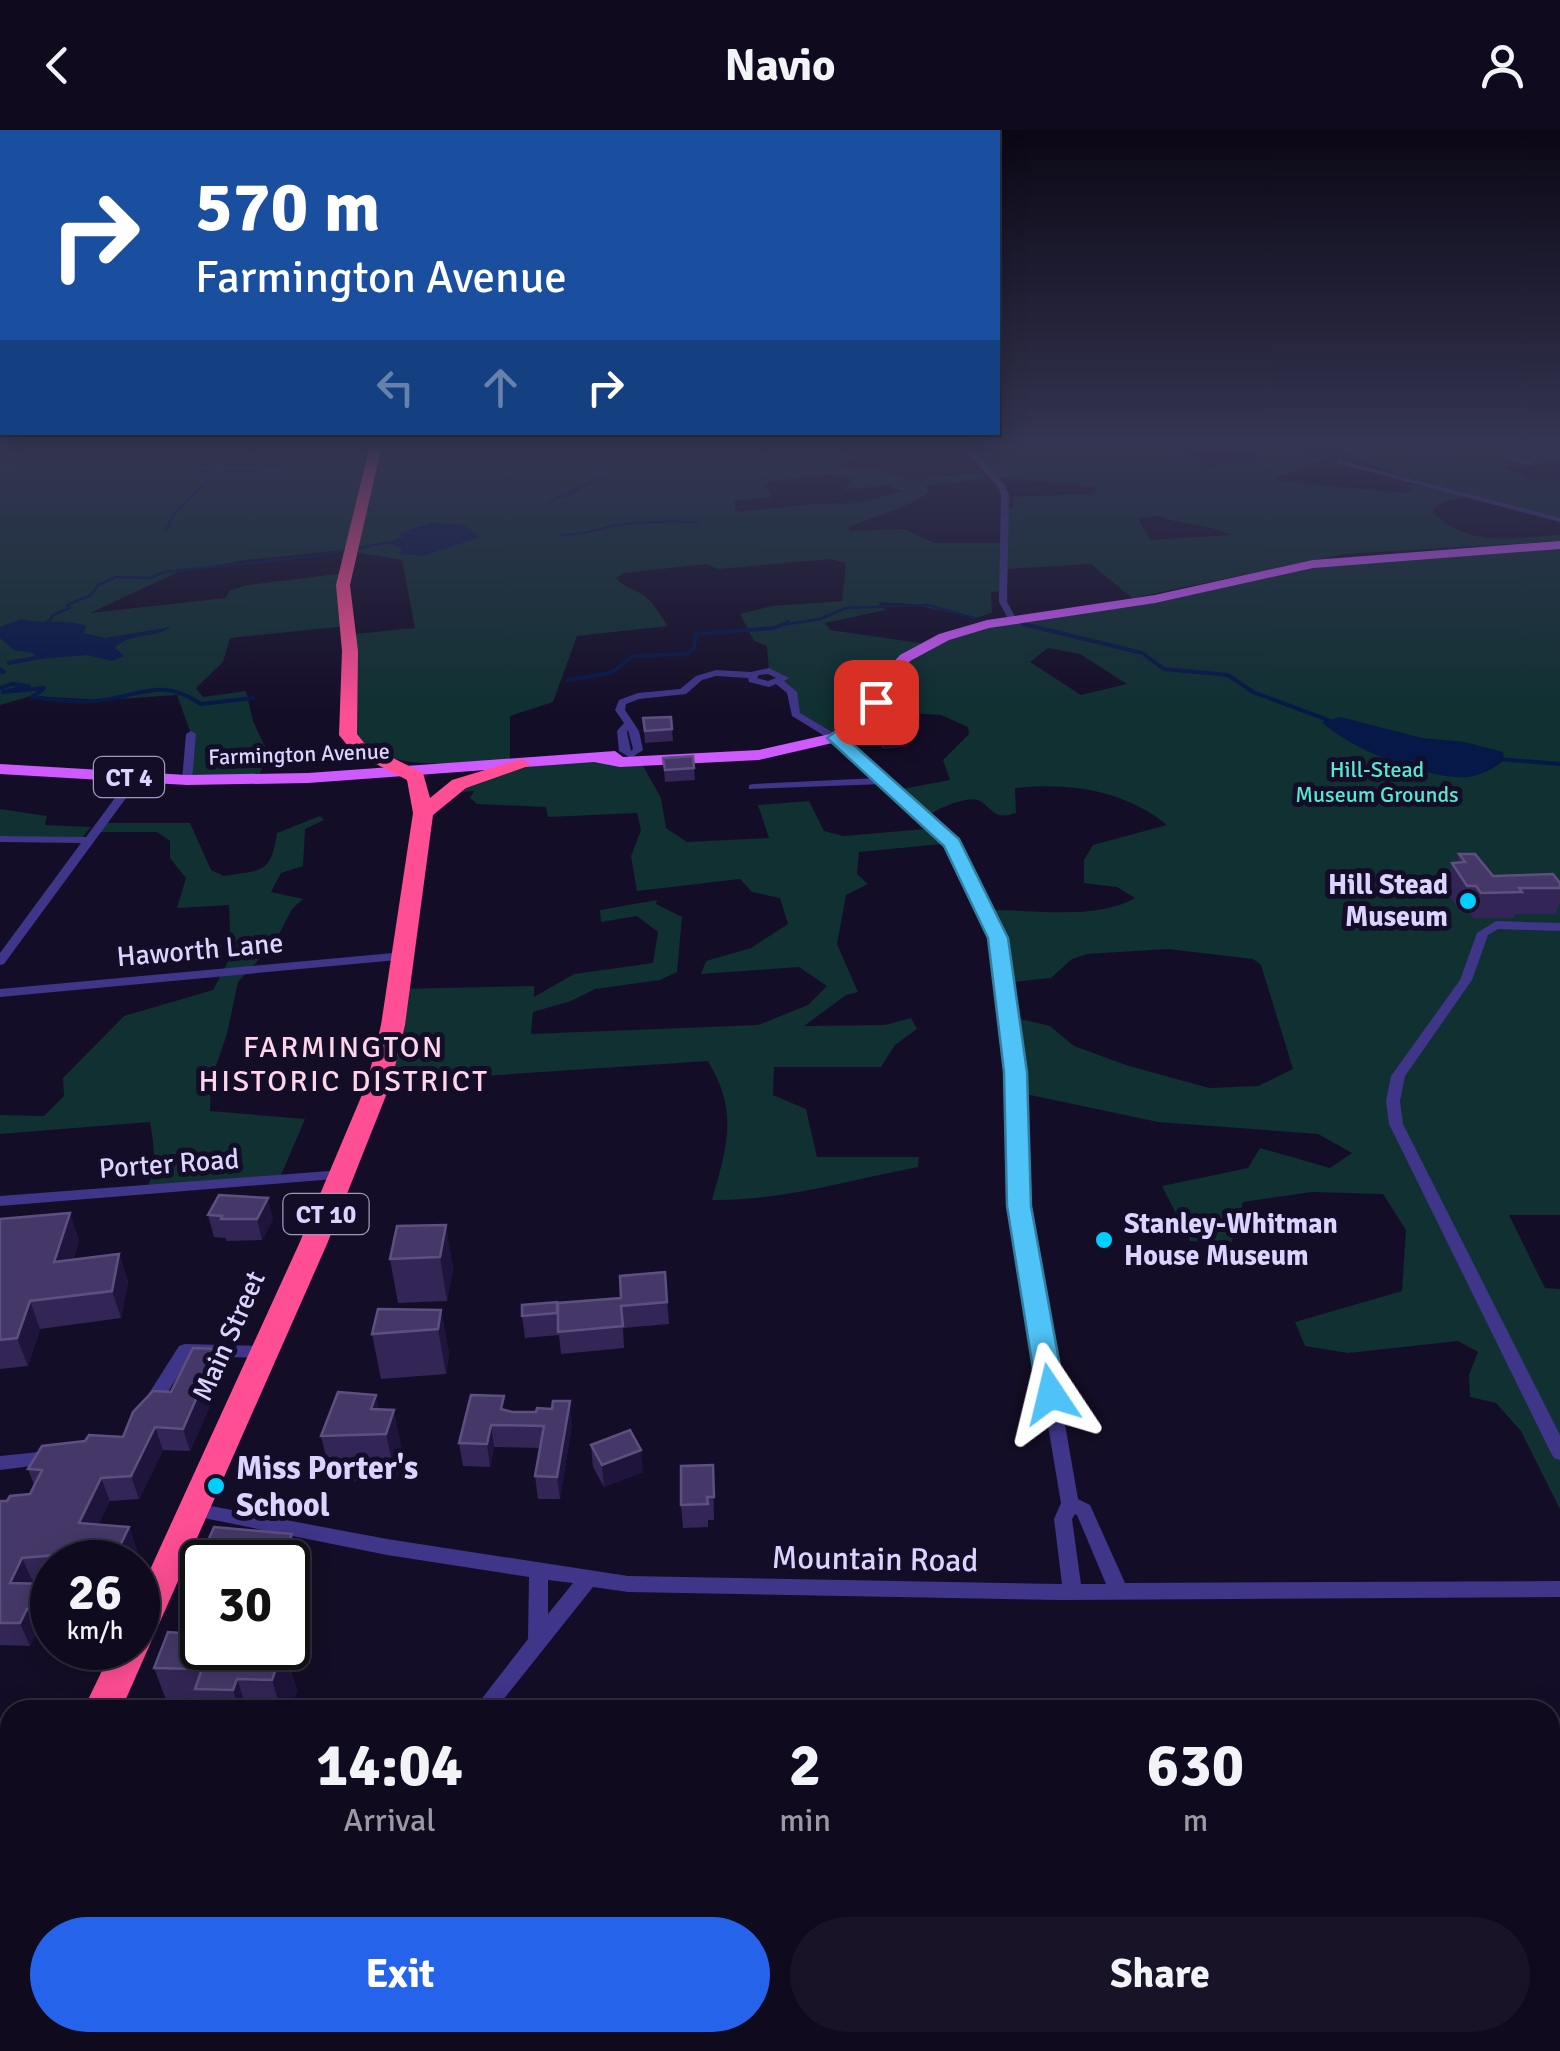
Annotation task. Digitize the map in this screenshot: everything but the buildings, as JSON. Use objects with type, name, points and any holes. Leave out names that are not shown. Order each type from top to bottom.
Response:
[{"type":"highway","points":[[355,535],[342,584],[350,651],[348,735],[359,748],[410,773]]},
{"type":"highway","points":[[423,813],[459,784],[522,765]]},
{"type":"highway","name":"Main Street","points":[[160,1586],[266,1352],[379,1083],[404,956],[423,813],[418,782],[410,773]]},
{"type":"highway","points":[[107,1700],[121,1670]]},
{"type":"main road","name":"Farmington Avenue","points":[[0,769],[187,780],[748,755],[836,738],[870,714],[894,668],[913,651],[960,631],[1136,602],[1313,564],[1560,545]]},
{"type":"main road","name":"Farmington Avenue","points":[[600,760],[631,755],[773,750]]},
{"type":"street","points":[[1004,535],[1003,602],[1013,620]]},
{"type":"street","points":[[631,755],[624,751],[622,731],[628,726],[619,706],[626,699],[684,692],[699,678],[716,673],[752,675],[758,683],[779,682],[792,692],[795,714],[853,749],[952,843],[998,938],[1016,1072],[1021,1222],[1070,1503],[1064,1519],[1072,1592]]},
{"type":"street","points":[[187,780],[191,734]]},
{"type":"street","points":[[0,961],[136,778]]},
{"type":"street","points":[[753,787],[886,781]]},
{"type":"street","points":[[0,840],[88,840]]},
{"type":"street","points":[[1560,926],[1500,925],[1484,933],[1466,980],[1398,1076],[1393,1101],[1396,1124],[1560,1453]]},
{"type":"street","name":"Haworth Lane","points":[[0,993],[404,956]]},
{"type":"street","name":"Porter Road","points":[[0,1201],[342,1175]]},
{"type":"street","points":[[144,1415],[185,1350],[266,1352]]},
{"type":"street","points":[[0,1463],[64,1455]]},
{"type":"street","points":[[1070,1503],[1084,1510],[1119,1592]]},
{"type":"street","name":"Mountain Road","points":[[195,1510],[586,1581],[1072,1592],[1560,1589]]},
{"type":"street","points":[[538,1573],[538,1644]]},
{"type":"street","points":[[491,1700],[586,1581]]},
{"type":"green space","name":"Hill-Stead Museum Grounds","points":[[0,535],[916,535],[934,543],[1004,543],[1004,535],[1147,535],[1150,540],[1230,535],[1472,535],[1493,538],[1560,535],[1560,541],[1344,554],[1132,598],[1091,564],[1004,569],[1003,591],[991,592],[992,613],[976,618],[911,604],[878,602],[885,610],[825,623],[830,630],[927,644],[960,631],[1173,599],[1319,566],[1560,549],[1560,1215],[1509,1215],[1545,1288],[1560,1289],[1560,1509],[1521,1431],[1496,1403],[1470,1397],[1469,1375],[1478,1352],[1458,1341],[1348,1353],[1305,1346],[1295,1322],[1402,1291],[1406,1230],[1383,1194],[1312,1192],[1243,1202],[1231,1244],[1190,1241],[1162,1186],[1248,1168],[1260,1148],[1330,1168],[1352,1153],[1318,1134],[1158,1122],[1016,1092],[1008,1016],[1050,1026],[1074,1046],[1126,1065],[1209,1088],[1258,1086],[1293,1069],[1261,965],[1253,959],[1168,949],[1087,954],[1072,959],[1051,978],[1004,983],[985,910],[1082,912],[1135,898],[1117,887],[1084,883],[1084,860],[1093,845],[1167,825],[1114,796],[1055,786],[1015,788],[1016,813],[1009,815],[995,813],[975,799],[952,804],[926,817],[897,790],[950,780],[943,760],[969,734],[968,727],[941,715],[908,713],[879,699],[835,738],[802,720],[792,691],[779,682],[783,676],[769,671],[767,646],[754,641],[740,614],[772,606],[842,601],[846,563],[831,559],[718,569],[707,564],[624,573],[616,578],[649,600],[668,626],[577,636],[553,702],[510,716],[510,760],[424,763],[381,754],[365,744],[354,728],[355,634],[415,628],[402,560],[343,550],[178,572],[90,613],[226,598],[229,591],[247,585],[345,573],[347,626],[230,638],[223,662],[196,688],[203,697],[246,691],[253,721],[268,753],[258,779],[187,780],[191,734],[177,695],[103,700],[31,696],[0,705]],"holes":[[[1048,648],[1080,654],[1127,684],[1081,695],[1030,662]]]},
{"type":"green space","points":[[600,759],[642,764],[661,798],[666,828],[687,842],[769,838],[758,805],[809,801],[824,831],[843,836],[938,828],[952,843],[859,852],[857,874],[868,884],[846,895],[837,944],[858,992],[846,995],[804,1026],[885,1025],[911,1018],[917,1029],[895,1045],[881,1067],[774,1067],[773,1095],[806,1109],[817,1157],[919,1157],[918,1167],[790,1193],[712,1200],[726,1146],[727,1114],[718,1080],[708,1061],[379,1083],[397,989],[534,986],[534,997],[574,974],[653,963],[658,932],[637,916],[601,922],[600,910],[657,900],[656,904],[682,917],[677,972],[660,980],[595,989],[533,1012],[531,1034],[758,1025],[808,1005],[827,986],[799,967],[701,974],[706,961],[751,948],[788,924],[780,898],[752,892],[740,879],[637,891],[631,856],[641,830],[637,813],[548,817],[546,807],[477,804],[470,798],[474,791],[451,793],[522,765]]},
{"type":"green space","points":[[0,809],[47,816],[45,825],[91,827],[80,840],[0,839]]},
{"type":"green space","points":[[320,816],[324,820],[305,829],[303,866],[281,873],[271,892],[303,899],[292,909],[275,942],[238,982],[227,1034],[211,1080],[210,1111],[305,1119],[279,1180],[145,1191],[153,1166],[150,1122],[0,1134],[0,1115],[44,1116],[64,1096],[63,1078],[124,1016],[213,990],[231,956],[229,905],[177,908],[186,878],[170,858],[170,841],[157,832],[94,832],[101,823],[190,823],[211,870],[224,876],[262,868],[272,856],[277,833]]},
{"type":"water","points":[[402,537],[480,537],[423,556],[399,554],[402,549],[387,542]]},
{"type":"water","points":[[21,619],[79,624],[86,626],[84,633],[105,638],[171,627],[121,643],[115,648],[124,656],[112,661],[87,655],[38,659],[33,653],[14,650],[0,638],[0,627]]},
{"type":"water","points":[[1340,717],[1422,738],[1465,742],[1503,752],[1504,760],[1469,777],[1434,774],[1370,752],[1322,722]]},
{"type":"waterway","points":[[562,535],[568,535]]},
{"type":"waterway","points":[[47,625],[53,615],[70,608],[67,605],[91,595],[98,585],[116,577],[150,578],[164,572],[316,556],[391,542]]},
{"type":"waterway","points":[[782,625],[820,619],[846,608],[928,605],[974,618]]},
{"type":"waterway","points":[[45,628],[48,622]]},
{"type":"waterway","points":[[568,680],[611,673],[633,656],[687,654],[694,648],[696,634],[774,628],[788,622]]},
{"type":"waterway","points":[[1027,625],[1023,624],[1142,653],[1164,669],[1228,675],[1253,692],[1328,720]]},
{"type":"waterway","points":[[9,663],[40,657]]},
{"type":"waterway","points":[[0,669],[4,672],[0,672]]},
{"type":"waterway","points":[[0,688],[12,684],[29,686],[3,692],[44,688],[32,697],[87,702],[149,690],[173,691],[201,704],[253,698]]},
{"type":"waterway","points":[[1498,759],[1560,764]]},
{"type":"place","name":"Hill Stead Museum","points":[[1468,901]]},
{"type":"place","name":"Stanley-Whitman House Museum","points":[[1104,1240]]},
{"type":"place","name":"Miss Porter's School","points":[[216,1486]]},
{"type":"district","name":"FARMINGTON HISTORIC DISTRICT","points":[[344,1064]]},
{"type":"route","points":[[876,702],[870,714],[836,738],[853,749],[952,843],[998,938],[1016,1072],[1019,1206],[1051,1394]]}]
